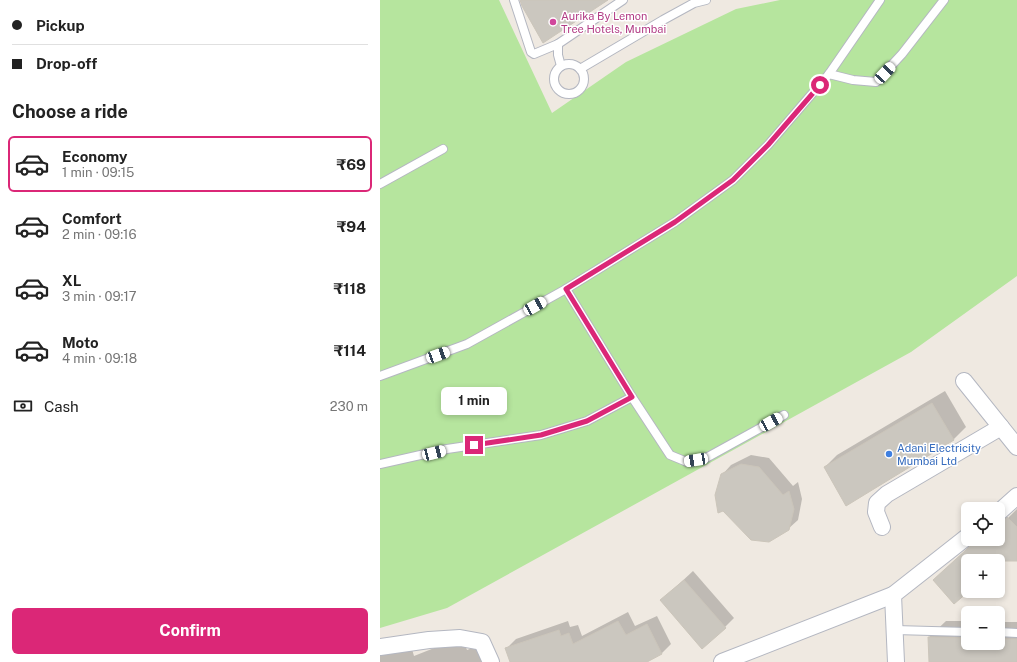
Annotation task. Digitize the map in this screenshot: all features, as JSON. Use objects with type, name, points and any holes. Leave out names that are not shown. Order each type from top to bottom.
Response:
[{"type":"street","points":[[964,381],[1017,447]]},
{"type":"street","points":[[882,527],[876,512],[877,503],[887,494],[1001,426]]},
{"type":"street","points":[[1005,508],[1016,500]]},
{"type":"street","points":[[722,662],[893,595],[961,542]]},
{"type":"street","points":[[893,595],[896,662]]},
{"type":"street","points":[[380,647],[429,640],[460,638],[482,642],[491,662]]},
{"type":"lane","points":[[514,0],[531,52],[534,54],[558,44],[622,0]]},
{"type":"lane","points":[[580,69],[657,23],[694,3],[706,0]]},
{"type":"lane","points":[[380,376],[467,344],[566,289],[675,222],[733,180],[768,145],[829,74],[880,0]]},
{"type":"lane","points":[[829,74],[853,80],[876,82],[902,54],[944,0]]},
{"type":"lane","points":[[558,44],[558,55],[561,66]]},
{"type":"lane","points":[[561,66],[575,66],[580,69],[584,77],[582,87],[574,93],[564,94],[557,88],[554,79],[555,74],[561,66]]},
{"type":"lane","points":[[380,184],[442,149]]},
{"type":"lane","points":[[566,289],[632,397],[670,455],[687,462],[706,458],[784,415]]},
{"type":"lane","points":[[380,464],[447,449],[541,435],[587,421],[632,397]]},
{"type":"lane","points":[[895,630],[961,632]]},
{"type":"lane","points":[[1005,632],[1017,633]]},
{"type":"green space","points":[[380,0],[499,0],[552,113],[626,62],[736,9],[780,0],[1017,0],[1017,276],[911,352],[447,608],[380,628]]},
{"type":"building","name":"Aurika By Lemon Tree Hotels, Mumbai","points":[[520,0],[608,0],[543,43]]},
{"type":"building","name":"Adani Electricity Mumbai Ltd","points":[[932,403],[954,440],[846,506],[824,467]]},
{"type":"building","points":[[741,464],[759,467],[783,495],[789,491],[794,509],[789,530],[769,542],[751,540],[723,511],[718,513],[715,495],[721,474]]},
{"type":"building","points":[[1007,517],[1017,527],[1017,561],[1005,561],[1005,554],[962,554],[970,546],[1005,546],[1005,519]]},
{"type":"building","points":[[961,554],[961,598],[954,604],[933,580]]},
{"type":"building","points":[[684,580],[726,628],[702,649],[660,600]]},
{"type":"building","points":[[618,621],[626,635],[647,624],[662,654],[647,662],[510,662],[505,648],[559,630],[561,636],[569,633],[573,644]]},
{"type":"building","points":[[928,637],[961,638],[961,650],[1005,650],[1005,639],[1017,639],[1017,662],[929,662]]},
{"type":"place","name":"Aurika By Lemon Tree Hotels, Mumbai","points":[[553,22]]},
{"type":"place","name":"Adani Electricity Mumbai Ltd","points":[[889,454]]},
{"type":"route","points":[[474,445],[541,435],[587,421],[632,397],[566,289],[675,222],[733,180],[768,145],[820,85]]}]
